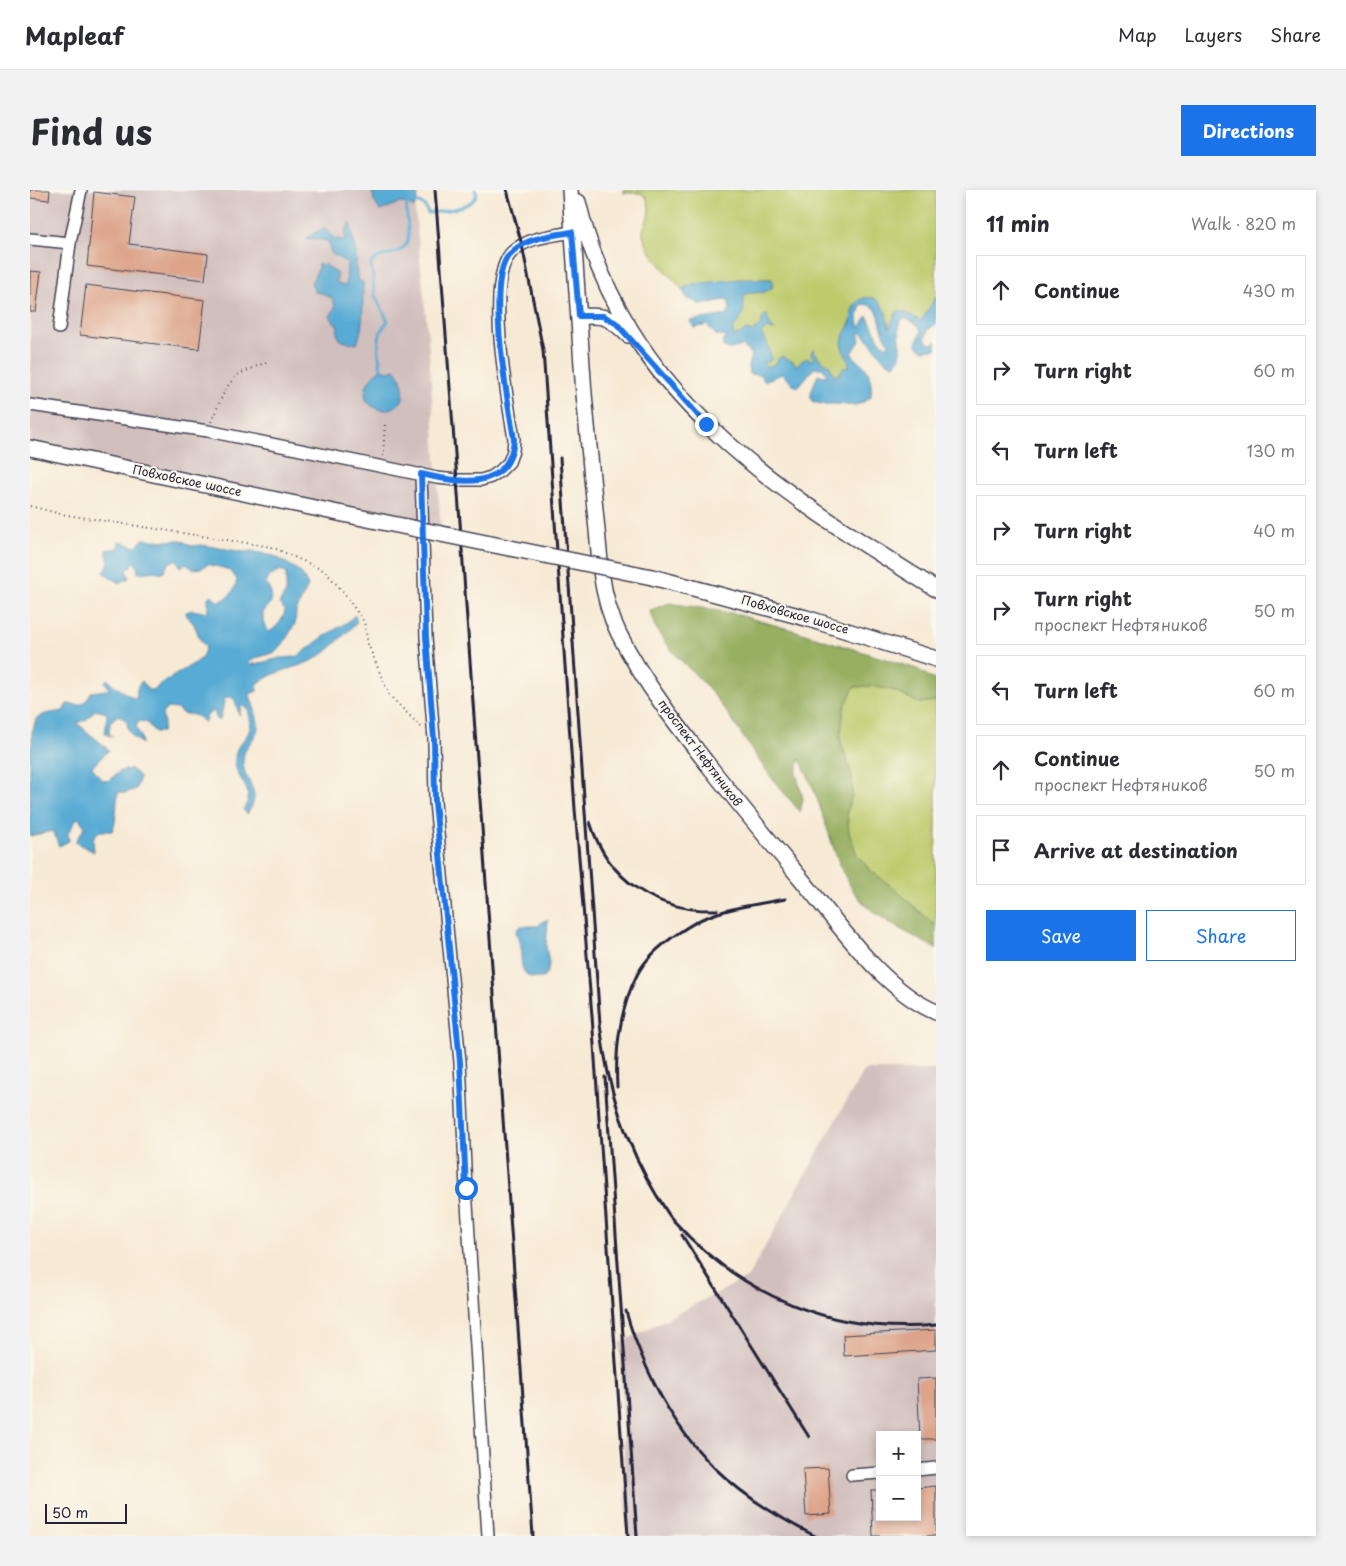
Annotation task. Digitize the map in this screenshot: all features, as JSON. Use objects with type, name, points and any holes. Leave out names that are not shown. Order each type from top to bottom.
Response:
[{"type":"main road","name":"проспект Нефтяников","points":[[570,190],[584,394],[601,572],[606,601],[619,634],[674,722],[763,834],[872,963],[909,997],[936,1012]]},
{"type":"main road","points":[[575,190],[585,233],[607,289],[626,323],[652,362]]},
{"type":"main road","points":[[579,316],[609,318],[616,323],[706,424],[744,458],[778,485],[827,519],[936,589]]},
{"type":"main road","name":"Повховское шоссе","points":[[30,448],[652,578],[806,618],[936,659]]},
{"type":"lane","points":[[59,328],[70,244],[81,190]]},
{"type":"lane","points":[[30,406],[208,431],[437,478],[482,480],[491,477],[509,462],[513,451],[514,439],[499,323],[502,270],[507,257],[522,245],[537,238],[572,232]]},
{"type":"lane","points":[[30,239],[70,244]]},
{"type":"lane","points":[[421,474],[426,637],[434,739],[435,802],[460,1062],[488,1536]]},
{"type":"lane","points":[[921,1470],[936,1468]]},
{"type":"lane","points":[[852,1475],[876,1473]]},
{"type":"path","points":[[208,431],[216,408],[226,388],[237,375],[270,361]]},
{"type":"path","points":[[383,466],[385,422]]},
{"type":"path","points":[[30,506],[61,514],[272,548],[325,571],[344,593],[364,622],[368,644],[389,695],[434,739]]},
{"type":"shaded area","points":[[30,190],[413,190],[428,337],[441,533],[30,448]]},
{"type":"shaded area","points":[[864,1070],[936,1070],[936,1536],[627,1536],[620,1343],[748,1277]]},
{"type":"green space","points":[[623,190],[936,190],[936,297],[921,321],[905,312],[889,328],[886,312],[865,297],[855,305],[851,321],[844,334],[842,346],[849,360],[849,368],[840,371],[837,377],[816,353],[815,361],[802,362],[795,366],[776,361],[773,365],[767,367],[762,362],[761,334],[766,328],[773,330],[766,314],[761,325],[753,332],[746,331],[733,337],[733,331],[742,306],[744,294],[764,292],[772,288],[772,279],[703,283],[682,289],[658,262],[647,246],[643,230],[649,211],[646,197],[640,193],[624,193]]},
{"type":"green space","points":[[670,603],[732,613],[796,631],[917,669],[936,681],[936,701],[919,703],[892,690],[871,686],[854,687],[844,708],[840,739],[852,776],[852,795],[847,811],[849,833],[857,855],[870,870],[936,926],[936,949],[884,919],[859,898],[845,877],[800,759],[796,773],[803,799],[800,812],[771,777],[714,695],[676,656],[659,634],[650,610]]},
{"type":"green space","points":[[871,686],[892,690],[919,703],[936,701],[936,926],[870,870],[857,855],[849,833],[847,811],[852,795],[852,776],[840,739],[844,708],[854,687]]},
{"type":"water","points":[[372,190],[417,190],[418,197],[414,208],[401,203],[380,211],[374,201]]},
{"type":"water","points":[[350,223],[356,251],[358,280],[363,282],[362,321],[357,344],[341,341],[337,334],[338,326],[330,317],[335,307],[333,299],[322,293],[315,292],[311,283],[318,269],[318,264],[326,265],[337,274],[337,283],[346,286],[347,263],[331,253],[328,241],[306,238],[324,228],[335,239],[346,240],[345,231]]},
{"type":"water","points":[[740,279],[772,279],[772,288],[764,292],[744,294],[742,317],[732,327],[734,337],[746,330],[753,332],[761,325],[766,314],[770,325],[775,330],[766,328],[761,334],[766,340],[772,358],[769,362],[762,362],[767,367],[773,365],[781,356],[794,362],[795,366],[806,358],[814,361],[811,353],[813,349],[819,358],[830,366],[832,372],[837,377],[843,368],[849,368],[842,342],[851,321],[853,308],[857,302],[868,297],[876,299],[884,308],[889,328],[897,311],[905,312],[921,321],[936,297],[936,324],[928,330],[925,338],[928,343],[934,344],[936,341],[936,349],[923,350],[917,346],[921,332],[920,329],[914,323],[903,318],[899,330],[901,355],[894,365],[885,361],[863,333],[859,334],[860,341],[852,353],[869,373],[871,397],[856,405],[818,403],[812,401],[811,395],[818,375],[826,376],[822,368],[814,368],[798,387],[793,385],[782,374],[764,381],[761,375],[749,374],[748,366],[751,355],[743,346],[730,349],[723,347],[723,340],[727,337],[716,335],[707,325],[694,328],[690,321],[727,315],[730,308],[728,299],[702,305],[687,298],[682,289],[693,284]],"holes":[[[863,304],[868,305],[877,312],[883,332],[889,343],[886,347],[879,339],[867,316],[860,328],[858,319],[860,310]]]},
{"type":"water","points":[[381,369],[388,371],[395,369],[403,384],[404,393],[402,401],[398,405],[384,410],[370,404],[366,400],[365,395],[368,382]]},
{"type":"water","points":[[143,539],[181,540],[191,546],[202,545],[244,552],[252,551],[274,556],[302,574],[308,586],[296,611],[295,624],[283,644],[276,652],[256,658],[246,664],[297,657],[355,615],[357,623],[332,647],[315,659],[265,678],[258,683],[257,691],[250,694],[258,728],[243,757],[244,771],[254,794],[252,806],[247,814],[243,810],[247,802],[247,790],[238,773],[235,759],[237,749],[251,726],[251,721],[248,709],[242,705],[239,715],[235,700],[231,697],[225,698],[220,720],[217,720],[214,711],[208,714],[204,723],[200,718],[190,714],[183,714],[177,709],[167,708],[162,714],[164,723],[162,732],[155,732],[146,722],[139,721],[136,727],[142,744],[129,732],[127,721],[118,715],[110,722],[109,734],[114,737],[105,734],[107,713],[95,710],[86,720],[77,723],[109,750],[92,767],[102,780],[108,781],[120,771],[131,769],[140,777],[136,789],[125,793],[118,792],[115,823],[112,831],[99,831],[93,838],[94,852],[75,842],[85,827],[78,817],[68,833],[69,841],[59,846],[53,831],[30,836],[30,750],[36,719],[45,714],[63,711],[67,704],[80,705],[87,700],[91,692],[107,690],[109,688],[105,682],[107,679],[136,699],[138,687],[142,681],[148,690],[155,690],[159,685],[201,659],[206,647],[202,643],[194,624],[187,617],[186,612],[193,610],[208,613],[208,597],[212,595],[219,602],[223,600],[231,594],[237,580],[231,572],[208,564],[202,568],[193,569],[186,564],[180,567],[177,559],[169,563],[162,574],[155,571],[138,573],[137,565],[133,562],[127,571],[129,578],[119,583],[104,573],[109,562],[106,550],[119,548],[119,541],[135,547]],"holes":[[[281,570],[286,573],[286,592],[279,604],[285,610],[284,614],[277,626],[268,632],[263,622],[263,612],[271,602],[272,596],[266,584],[268,578]]]},
{"type":"water","points":[[548,920],[546,946],[549,964],[548,971],[543,978],[528,976],[521,962],[520,946],[516,931],[520,926],[538,926],[543,921]]},
{"type":"building","points":[[30,190],[50,190],[49,200],[30,198]]},
{"type":"building","points":[[94,192],[135,197],[129,244],[208,254],[205,280],[87,266]]},
{"type":"building","points":[[30,271],[41,272],[36,312],[30,312]]},
{"type":"building","points":[[86,285],[205,300],[199,349],[80,335]]},
{"type":"building","points":[[936,1330],[936,1350],[844,1356],[843,1335]]},
{"type":"building","points":[[936,1378],[936,1439],[921,1439],[917,1379]]},
{"type":"building","points":[[828,1468],[831,1514],[806,1516],[803,1469]]},
{"type":"building","points":[[936,1486],[936,1536],[873,1536],[871,1490],[876,1490],[876,1521],[921,1521],[921,1488]]},
{"type":"waterway","points":[[413,201],[424,205],[428,213],[449,210],[470,203],[477,193],[475,190]]},
{"type":"waterway","points":[[381,369],[378,350],[379,337],[388,321],[375,296],[371,263],[379,257],[397,252],[405,246],[408,236],[408,200]]},
{"type":"railway","points":[[435,190],[533,1536]]},
{"type":"railway","points":[[507,190],[522,245],[543,350],[628,1536]]},
{"type":"railway","points":[[560,458],[600,1024],[607,1069],[613,1092],[636,1156],[657,1196],[674,1221],[700,1247],[729,1270],[760,1290],[793,1305],[827,1316],[862,1324],[936,1325]]},
{"type":"railway","points":[[590,822],[598,843],[609,861],[622,876],[638,889],[655,899],[674,905],[695,909],[717,910]]},
{"type":"railway","points":[[617,1087],[618,1044],[626,1001],[637,975],[651,956],[674,936],[704,918],[736,908],[785,899]]},
{"type":"railway","points":[[605,1077],[637,1536]]},
{"type":"railway","points":[[682,1235],[809,1437]]},
{"type":"railway","points":[[626,1311],[647,1368],[678,1424],[695,1447],[736,1487],[760,1505],[815,1536]]},
{"type":"route","points":[[466,1188],[460,1062],[435,802],[434,739],[426,637],[421,474],[437,478],[470,481],[482,480],[491,477],[509,462],[513,451],[514,439],[502,358],[499,323],[500,284],[502,270],[507,257],[516,248],[529,241],[572,232],[579,316],[603,316],[616,323],[706,424]]}]
